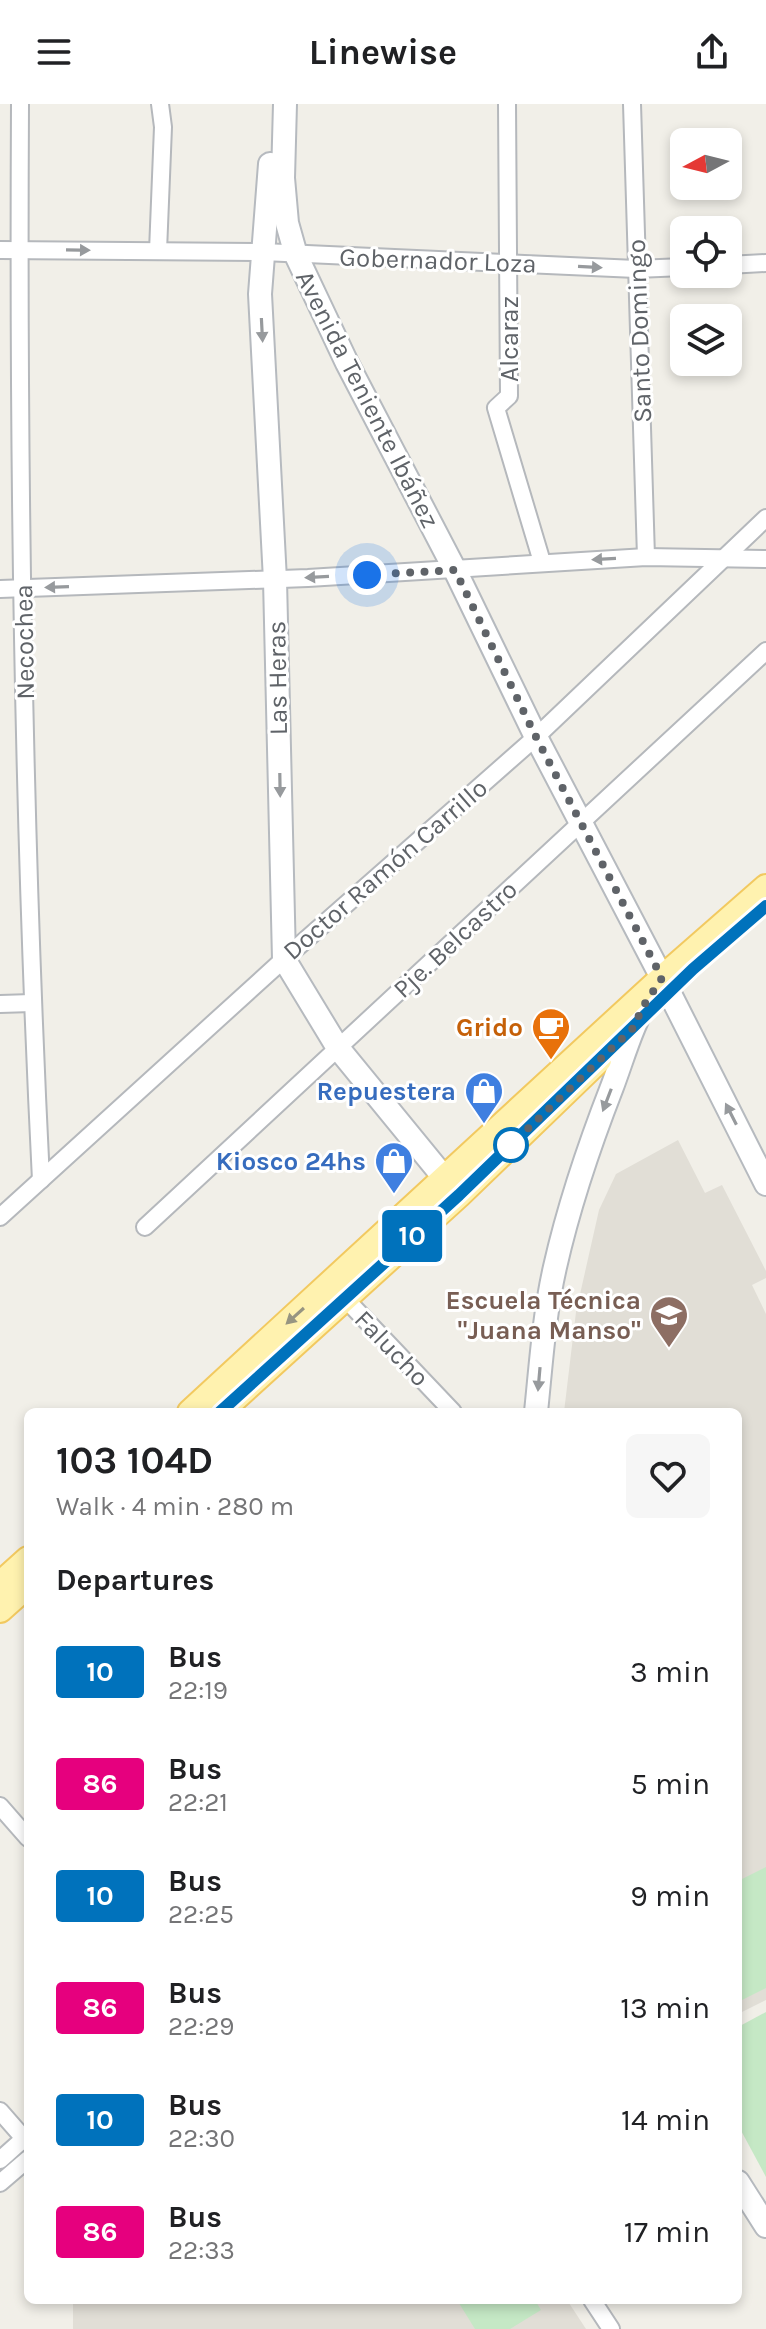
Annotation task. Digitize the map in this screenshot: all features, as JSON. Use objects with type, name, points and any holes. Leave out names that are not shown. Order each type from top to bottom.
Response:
[{"type":"main road","points":[[452,1188],[766,887]]},
{"type":"main road","points":[[195,1408],[338,1290],[634,1027],[666,985],[766,906]]},
{"type":"main road","points":[[224,1408],[338,1290]]},
{"type":"main road","points":[[0,1584],[24,1563]]},
{"type":"main road","points":[[0,1610],[24,1589]]},
{"type":"street","name":"Necochea","points":[[20,104],[23,588],[32,1003],[41,1180]]},
{"type":"street","points":[[158,251],[163,127],[160,104]]},
{"type":"street","name":"Las Heras","points":[[270,104],[269,201],[260,294],[275,580],[284,959],[338,1048],[452,1188]]},
{"type":"street","points":[[285,104],[283,178],[287,223],[296,255]]},
{"type":"street","name":"Alcaraz","points":[[507,104],[509,396],[496,408],[542,562]]},
{"type":"street","name":"Santo Domingo","points":[[632,104],[646,557]]},
{"type":"street","name":"Gobernador Loza","points":[[0,250],[263,252],[636,269],[670,268]]},
{"type":"street","name":"Avenida Teniente Ibáñez","points":[[296,255],[347,363],[455,570],[536,737],[761,1160],[766,1184]]},
{"type":"street","points":[[742,264],[766,263]]},
{"type":"street","name":"Doctor Ramón Carrillo","points":[[0,1217],[284,959],[536,737],[766,518]]},
{"type":"street","points":[[0,589],[275,580],[646,557],[766,559]]},
{"type":"street","name":"Pje. Belcastro","points":[[145,1227],[766,651]]},
{"type":"street","points":[[0,1004],[32,1003]]},
{"type":"street","points":[[536,1408],[543,1341],[562,1240],[586,1154],[634,1027]]},
{"type":"street","name":"Falucho","points":[[338,1290],[449,1408]]},
{"type":"street","points":[[0,1806],[24,1833]]},
{"type":"street","points":[[0,2111],[24,2136]]},
{"type":"street","points":[[0,2160],[24,2141]]},
{"type":"street","points":[[0,2183],[24,2162]]},
{"type":"street","points":[[742,2188],[766,2226]]},
{"type":"street","points":[[595,2304],[611,2329]]},
{"type":"shaded area","name":"Escuela Técnica \"Juana Manso\"","points":[[678,1140],[705,1193],[722,1185],[766,1271],[766,1278],[752,1285],[766,1314],[766,2000],[742,2012],[742,1408],[564,1408],[576,1312],[599,1210],[616,1174]]},
{"type":"shaded area","points":[[73,2304],[570,2304],[586,2329],[73,2329]]},
{"type":"green space","points":[[766,1867],[766,1988],[742,2000],[742,1879]]},
{"type":"green space","points":[[766,2012],[766,2177],[742,2132],[742,2025]]},
{"type":"green space","points":[[459,2304],[537,2304],[541,2310],[510,2329],[475,2329]]},
{"type":"bus line","name":"10","points":[[224,1408],[459,1195],[693,969],[766,906]]},
{"type":"place","name":"Grido","points":[[551,1061]]},
{"type":"place","name":"Repuestera","points":[[484,1125]]},
{"type":"place","name":"Kiosco 24hs","points":[[394,1195]]},
{"type":"place","name":"Escuela Técnica \"Juana Manso\"","points":[[669,1349]]},
{"type":"route","points":[[367,575],[455,570],[536,737],[662,978],[642,1008],[634,1027],[511,1145]]}]
